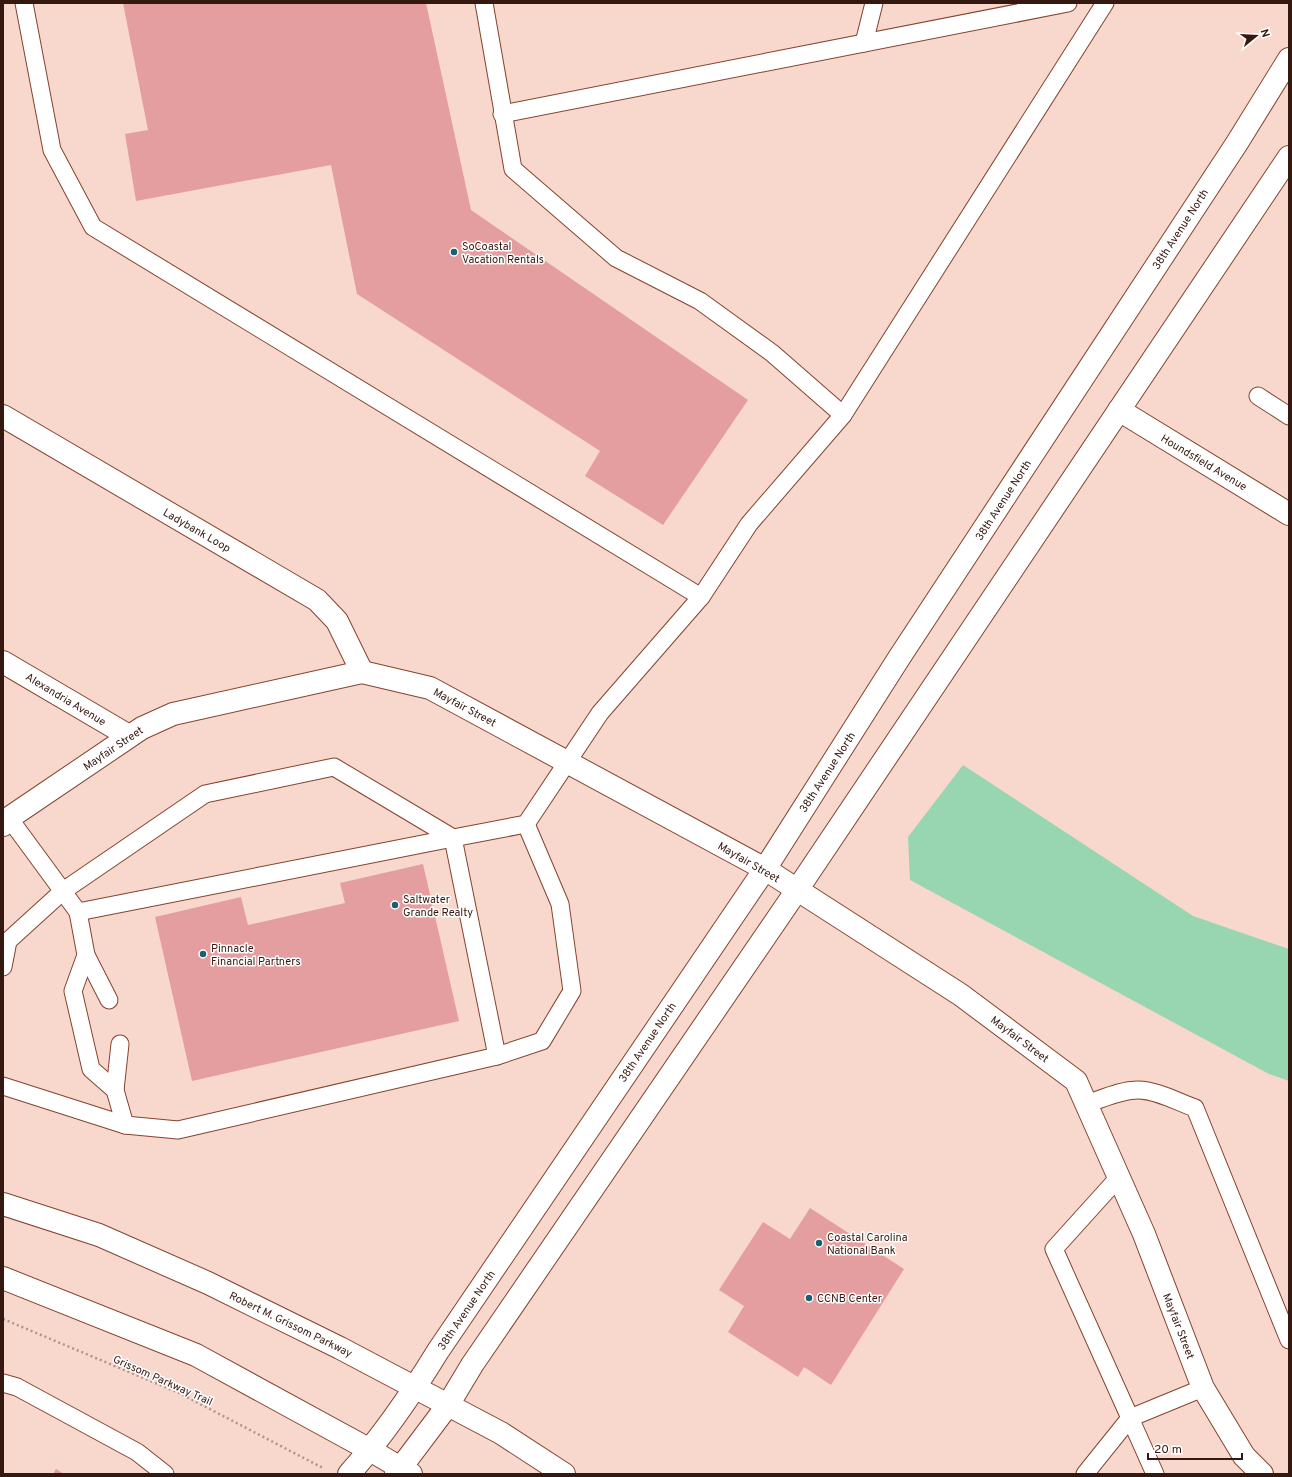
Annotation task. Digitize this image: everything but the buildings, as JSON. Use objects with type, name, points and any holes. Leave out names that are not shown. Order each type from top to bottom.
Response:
[{"type":"main road","name":"38th Avenue North","points":[[349,1474],[370,1450],[415,1388],[442,1345],[765,869],[899,658],[1237,143],[1289,59]]},
{"type":"main road","points":[[3,1278],[196,1355],[370,1450],[402,1472],[448,1405],[472,1365],[797,890],[1289,157]]},
{"type":"main road","name":"Houndsfield Avenue","points":[[1119,410],[1289,514]]},
{"type":"main road","name":"Ladybank Loop","points":[[3,416],[317,600],[337,621],[362,672]]},
{"type":"main road","name":"Alexandria Avenue","points":[[3,662],[129,736]]},
{"type":"main road","name":"Mayfair Street","points":[[6,821],[129,736],[142,728],[173,714],[362,672],[430,688],[765,869],[961,995],[1076,1081],[1144,1234],[1203,1388],[1244,1456],[1262,1474]]},
{"type":"main road","name":"Robert M. Grissom Parkway","points":[[3,1204],[99,1235],[194,1277],[340,1348],[501,1433],[564,1474]]},
{"type":"lane","points":[[24,3],[52,150],[93,227],[701,598]]},
{"type":"lane","points":[[484,3],[502,114],[513,169],[616,258],[700,301],[772,353],[843,415]]},
{"type":"lane","points":[[864,43],[874,3]]},
{"type":"lane","points":[[502,114],[1068,3]]},
{"type":"lane","points":[[78,912],[526,824],[600,713],[701,598],[749,524],[843,415],[1105,3]]},
{"type":"lane","points":[[1258,396],[1289,416]]},
{"type":"lane","points":[[3,967],[8,941],[62,891],[205,794],[334,767],[453,838],[497,1056]]},
{"type":"lane","points":[[6,821],[78,912],[86,955],[109,1000]]},
{"type":"lane","points":[[3,1086],[125,1125],[178,1130],[497,1056],[542,1041],[572,991],[560,904],[526,824]]},
{"type":"lane","points":[[86,955],[74,991],[91,1069],[115,1090]]},
{"type":"lane","points":[[120,1044],[115,1090],[125,1125]]},
{"type":"lane","points":[[1086,1104],[1127,1091],[1138,1090],[1150,1092],[1195,1108],[1289,1340]]},
{"type":"lane","points":[[1119,1177],[1054,1249],[1155,1474]]},
{"type":"lane","points":[[3,1383],[17,1387],[137,1452],[165,1474]]},
{"type":"lane","points":[[1085,1474],[1130,1418],[1203,1388]]},
{"type":"path","name":"Grissom Parkway Trail","points":[[3,1319],[179,1393],[327,1470]]},
{"type":"shaded area","points":[[963,765],[1193,916],[1289,949],[1289,1081],[1269,1074],[910,880],[908,837]]},
{"type":"place","name":"SoCoastal Vacation Rentals","points":[[454,252]]},
{"type":"place","name":"Saltwater Grande Realty","points":[[395,905]]},
{"type":"place","name":"Pinnacle Financial Partners","points":[[203,954]]},
{"type":"place","name":"Coastal Carolina National Bank","points":[[819,1243]]},
{"type":"place","name":"CCNB Center","points":[[809,1298]]}]
